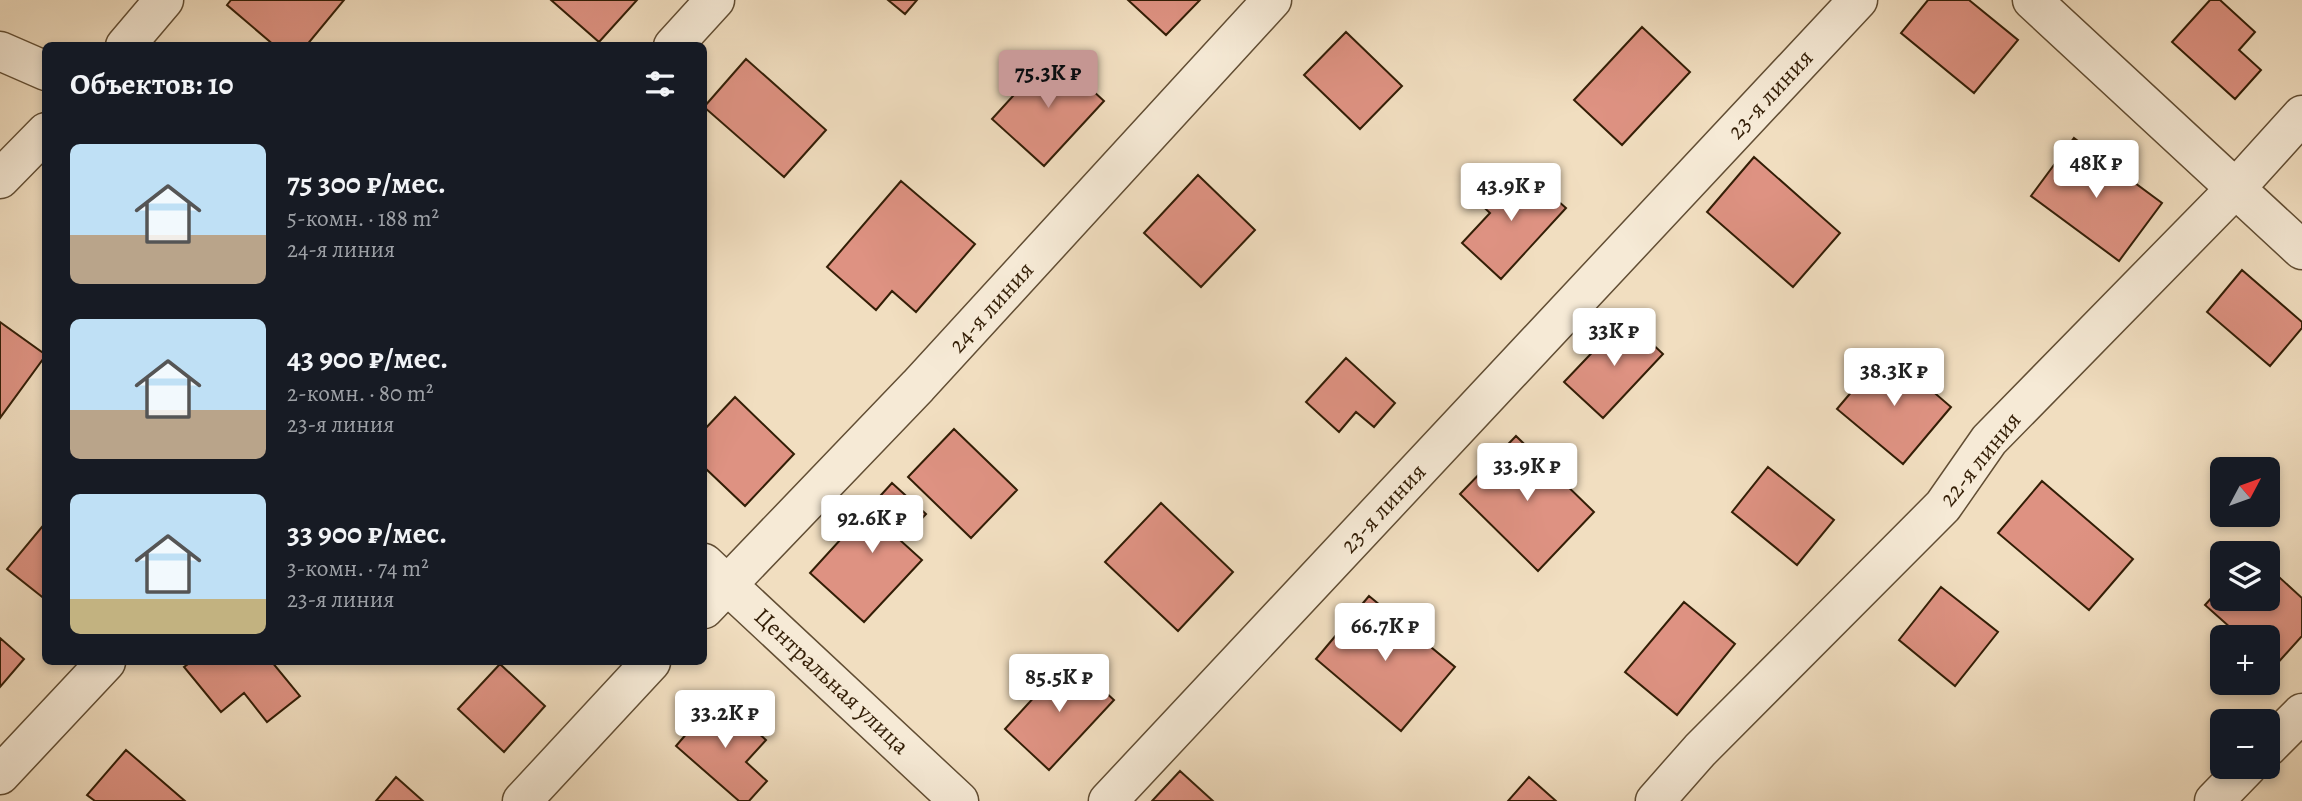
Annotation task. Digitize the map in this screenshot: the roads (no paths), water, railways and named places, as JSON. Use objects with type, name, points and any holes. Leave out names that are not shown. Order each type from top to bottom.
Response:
[{"type":"street","points":[[128,42],[164,0]]},
{"type":"street","points":[[677,42],[715,0]]},
{"type":"street","name":"24-я линия","points":[[712,585],[928,376],[1272,0]]},
{"type":"street","name":"23-я линия","points":[[1108,801],[1858,0]]},
{"type":"street","points":[[2032,0],[2302,250]]},
{"type":"street","points":[[0,51],[42,69]]},
{"type":"street","name":"22-я линия","points":[[1655,801],[1700,750],[1943,506],[1989,440],[2235,189],[2302,116]]},
{"type":"street","points":[[0,179],[42,136]]},
{"type":"street","name":"Центральная улица","points":[[712,585],[959,801]]},
{"type":"street","points":[[0,775],[103,665]]},
{"type":"street","points":[[522,801],[648,665]]},
{"type":"street","points":[[2280,735],[2302,713]]},
{"type":"street","points":[[2214,801],[2235,779]]}]
